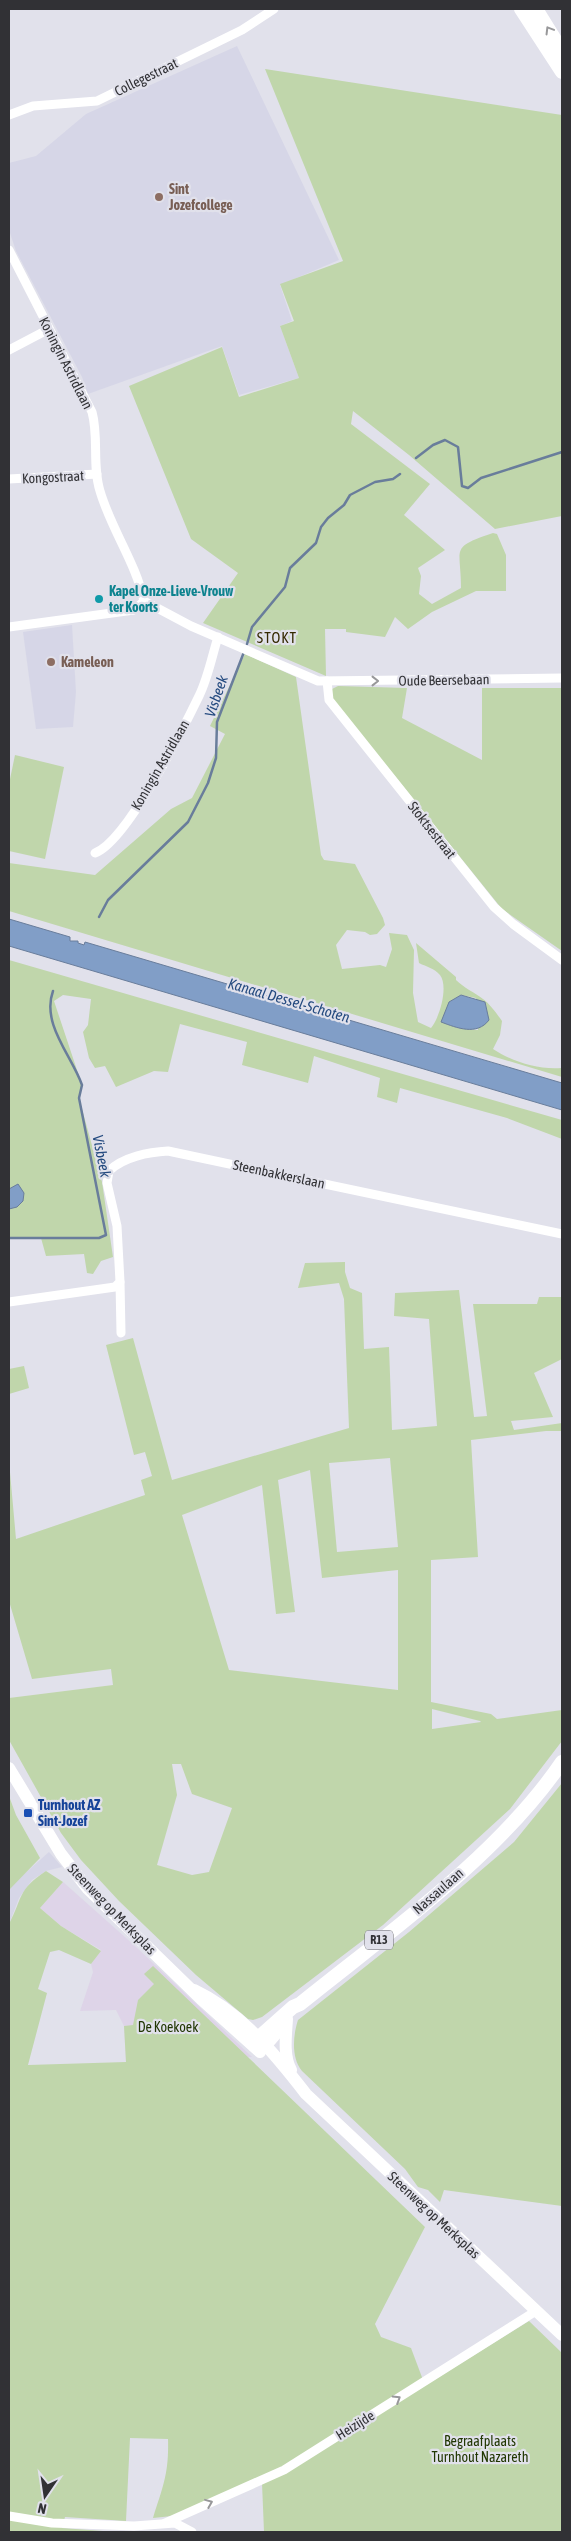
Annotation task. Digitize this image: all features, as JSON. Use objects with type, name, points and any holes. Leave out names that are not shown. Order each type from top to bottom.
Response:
[{"type":"main road","points":[[521,9],[562,72]]},
{"type":"main road","points":[[536,9],[562,52]]},
{"type":"main road","name":"Nassaulaan","points":[[260,2043],[288,2020],[300,2004],[458,1874],[521,1812],[562,1762]]},
{"type":"main road","name":"Steenweg op Merksplas","points":[[9,1768],[61,1854],[76,1875],[194,1990],[260,2043]]},
{"type":"main road","name":"Steenweg op Merksplas","points":[[194,1990],[207,1996],[247,2027],[260,2043]]},
{"type":"main road","name":"Nassaulaan","points":[[260,2043],[270,2026],[293,2007],[300,2004]]},
{"type":"main road","points":[[288,2020],[287,2063],[310,2098]]},
{"type":"main road","points":[[247,2027],[270,2026]]},
{"type":"main road","points":[[260,2043],[310,2098]]},
{"type":"main road","name":"Steenweg op Merksplas","points":[[310,2098],[562,2335]]},
{"type":"street","name":"Collegestraat","points":[[9,115],[33,106],[97,101],[242,30],[274,9]]},
{"type":"street","name":"Koningin Astridlaan","points":[[9,251],[92,412],[95,424],[99,489],[110,520],[141,588],[144,601]]},
{"type":"street","points":[[9,350],[49,329]]},
{"type":"street","name":"Kongostraat","points":[[9,479],[98,474]]},
{"type":"street","points":[[9,627],[134,610],[144,601],[218,637],[313,679],[326,681]]},
{"type":"street","name":"Koningin Astridlaan","points":[[94,853],[107,846],[119,833],[161,767],[200,694],[218,637]]},
{"type":"street","name":"Oude Beersebaan","points":[[326,681],[562,678]]},
{"type":"street","name":"Stoktsestraat","points":[[326,681],[329,700],[494,907],[513,924],[562,960]]},
{"type":"street","name":"Steenbakkerslaan","points":[[121,1333],[117,1226],[107,1183],[109,1171],[122,1161],[155,1152],[168,1151],[562,1234]]},
{"type":"street","points":[[9,1302],[115,1287],[120,1282]]},
{"type":"street","name":"Heizijde","points":[[165,2523],[284,2470],[536,2311]]},
{"type":"street","name":"Heizijde","points":[[9,2516],[52,2523],[134,2526],[175,2523],[192,2532]]},
{"type":"shaded area","name":"Sint Jozefcollege","points":[[237,46],[339,260],[280,285],[292,321],[280,326],[299,378],[239,395],[222,346],[88,394],[82,377],[16,251],[9,230],[9,163],[36,156],[86,114]]},
{"type":"shaded area","name":"Kameleon","points":[[72,625],[76,692],[73,727],[36,729],[23,632]]},
{"type":"shaded area","points":[[49,1852],[62,1867],[46,1871],[32,1880],[19,1898],[9,1924],[9,1890],[12,1885]]},
{"type":"shaded area","points":[[63,1882],[135,1946],[252,2057],[126,2062],[124,2026],[116,2010],[80,2011],[93,1972],[91,1964],[101,1950],[61,1926],[40,1908]]},
{"type":"green space","points":[[265,69],[562,115],[562,516],[495,529],[409,455],[353,411],[351,424],[430,484],[404,515],[445,550],[418,568],[421,576],[419,594],[432,604],[461,588],[461,551],[469,542],[493,533],[497,534],[506,555],[506,591],[476,591],[432,612],[408,629],[395,617],[385,637],[346,632],[346,629],[325,629],[326,676],[203,623],[238,573],[191,539],[129,386],[222,347],[239,397],[299,378],[280,326],[294,321],[280,284],[343,261]]},
{"type":"green space","points":[[245,654],[296,677],[321,855],[324,860],[355,864],[385,925],[377,934],[370,935],[365,932],[347,930],[336,945],[342,969],[380,965],[386,967],[392,949],[389,933],[407,935],[414,950],[413,993],[418,1022],[431,1028],[434,1024],[442,1003],[444,987],[443,980],[438,973],[419,963],[416,943],[456,977],[459,983],[486,1001],[498,1015],[502,1021],[500,1035],[493,1049],[509,1058],[526,1064],[544,1068],[562,1068],[562,1077],[9,911],[9,863],[95,875],[171,809],[192,798],[225,734],[210,726]],"holes":[[[461,995],[476,998],[478,1030],[457,1028],[445,1014],[449,1002]]]},
{"type":"green space","points":[[338,686],[407,688],[402,718],[482,760],[482,688],[562,688],[562,951],[502,909],[331,697],[330,690]]},
{"type":"green space","points":[[15,755],[64,767],[45,859],[9,851],[9,784]]},
{"type":"green space","points":[[9,960],[562,1120],[562,1139],[507,1118],[400,1088],[397,1103],[377,1097],[380,1078],[314,1056],[308,1083],[242,1065],[247,1042],[180,1024],[168,1072],[154,1071],[116,1087],[105,1066],[95,1068],[89,1058],[83,1032],[88,1025],[91,999],[63,995],[54,1001],[82,1085],[79,1098],[102,1182],[113,1257],[101,1261],[93,1274],[87,1273],[84,1254],[46,1256],[41,1238],[9,1238]]},
{"type":"green space","points":[[345,1262],[345,1272],[350,1288],[362,1293],[364,1349],[389,1347],[392,1430],[437,1426],[429,1319],[394,1316],[395,1293],[459,1290],[474,1417],[487,1416],[473,1304],[537,1304],[539,1297],[562,1297],[562,1359],[534,1373],[553,1417],[511,1421],[514,1430],[562,1423],[562,1431],[546,1431],[471,1440],[478,1557],[431,1560],[431,1702],[491,1714],[497,1719],[562,1710],[562,1741],[510,1809],[383,1925],[262,2017],[253,2020],[248,2019],[196,1975],[119,1901],[81,1860],[61,1833],[9,1740],[9,1698],[113,1685],[111,1669],[32,1679],[9,1601],[9,1461],[16,1539],[145,1495],[141,1480],[152,1476],[145,1452],[134,1455],[106,1345],[133,1338],[172,1480],[349,1428],[344,1299],[339,1283],[298,1288],[305,1263]],"holes":[[[390,1458],[398,1547],[337,1552],[329,1463]],[[310,1470],[322,1578],[398,1570],[398,1690],[229,1670],[182,1515],[262,1485],[276,1614],[295,1612],[278,1480]],[[432,1709],[481,1722],[432,1729]],[[172,1764],[181,1764],[192,1794],[232,1808],[209,1872],[192,1875],[157,1865],[177,1795]]]},
{"type":"green space","points":[[24,1366],[29,1388],[9,1394],[9,1369]]},
{"type":"green space","points":[[562,1783],[562,2206],[444,2190],[440,2202],[428,2190],[418,2187],[405,2169],[298,2066],[294,2046],[298,2020],[409,1932],[514,1842]]},
{"type":"green space","points":[[9,1796],[16,1815],[40,1858],[9,1890]]},
{"type":"green space","name":"De Koekoek","points":[[46,1871],[63,1882],[40,1908],[61,1926],[101,1951],[91,1964],[59,1950],[50,1952],[38,1989],[47,1993],[28,2065],[126,2062],[124,2026],[133,2025],[138,2000],[154,1984],[144,1974],[153,1966],[425,2227],[375,2324],[381,2337],[411,2348],[423,2380],[283,2468],[172,2516],[153,2518],[166,2471],[168,2439],[130,2438],[126,2521],[65,2517],[62,2528],[103,2531],[176,2532],[9,2532],[9,1924],[25,1889]]},
{"type":"green space","name":"Begraafplaats Turnhout Nazareth","points":[[529,2321],[562,2353],[562,2532],[264,2532],[262,2483],[286,2472]]},
{"type":"water","points":[[9,919],[70,937],[70,941],[78,941],[78,943],[84,945],[85,942],[562,1083],[562,1110],[9,946]]},
{"type":"water","points":[[461,995],[485,1002],[489,1020],[484,1025],[479,1028],[467,1029],[441,1022],[449,1002]]},
{"type":"water","points":[[18,1184],[24,1193],[23,1201],[17,1207],[9,1209],[9,1189]]},
{"type":"waterway","name":"Visbeek","points":[[416,458],[433,445],[445,440],[458,447],[462,486],[468,488],[481,478],[562,452]]},
{"type":"waterway","name":"Visbeek","points":[[247,644],[252,627],[285,587],[290,568],[316,543],[321,527],[328,518],[344,505],[350,495],[375,482],[393,479],[400,474]]},
{"type":"waterway","name":"Visbeek","points":[[99,917],[108,900],[188,822],[208,783],[216,758],[217,722],[244,652]]},
{"type":"waterway","name":"Visbeek","points":[[9,1238],[99,1238],[106,1235],[79,1098],[82,1085],[54,1028],[50,1003],[53,991]]},
{"type":"place","name":"Sint Jozefcollege","points":[[159,197]]},
{"type":"place","name":"Kapel Onze-Lieve-Vrouw ter Koorts","points":[[99,599]]},
{"type":"place","name":"Kameleon","points":[[51,662]]},
{"type":"place","name":"Turnhout AZ Sint-Jozef","points":[[28,1813]]},
{"type":"district","name":"STOKT","points":[[277,637]]},
{"type":"water label","name":"Kanaal Dessel-Schoten","points":[[289,1000]]}]
